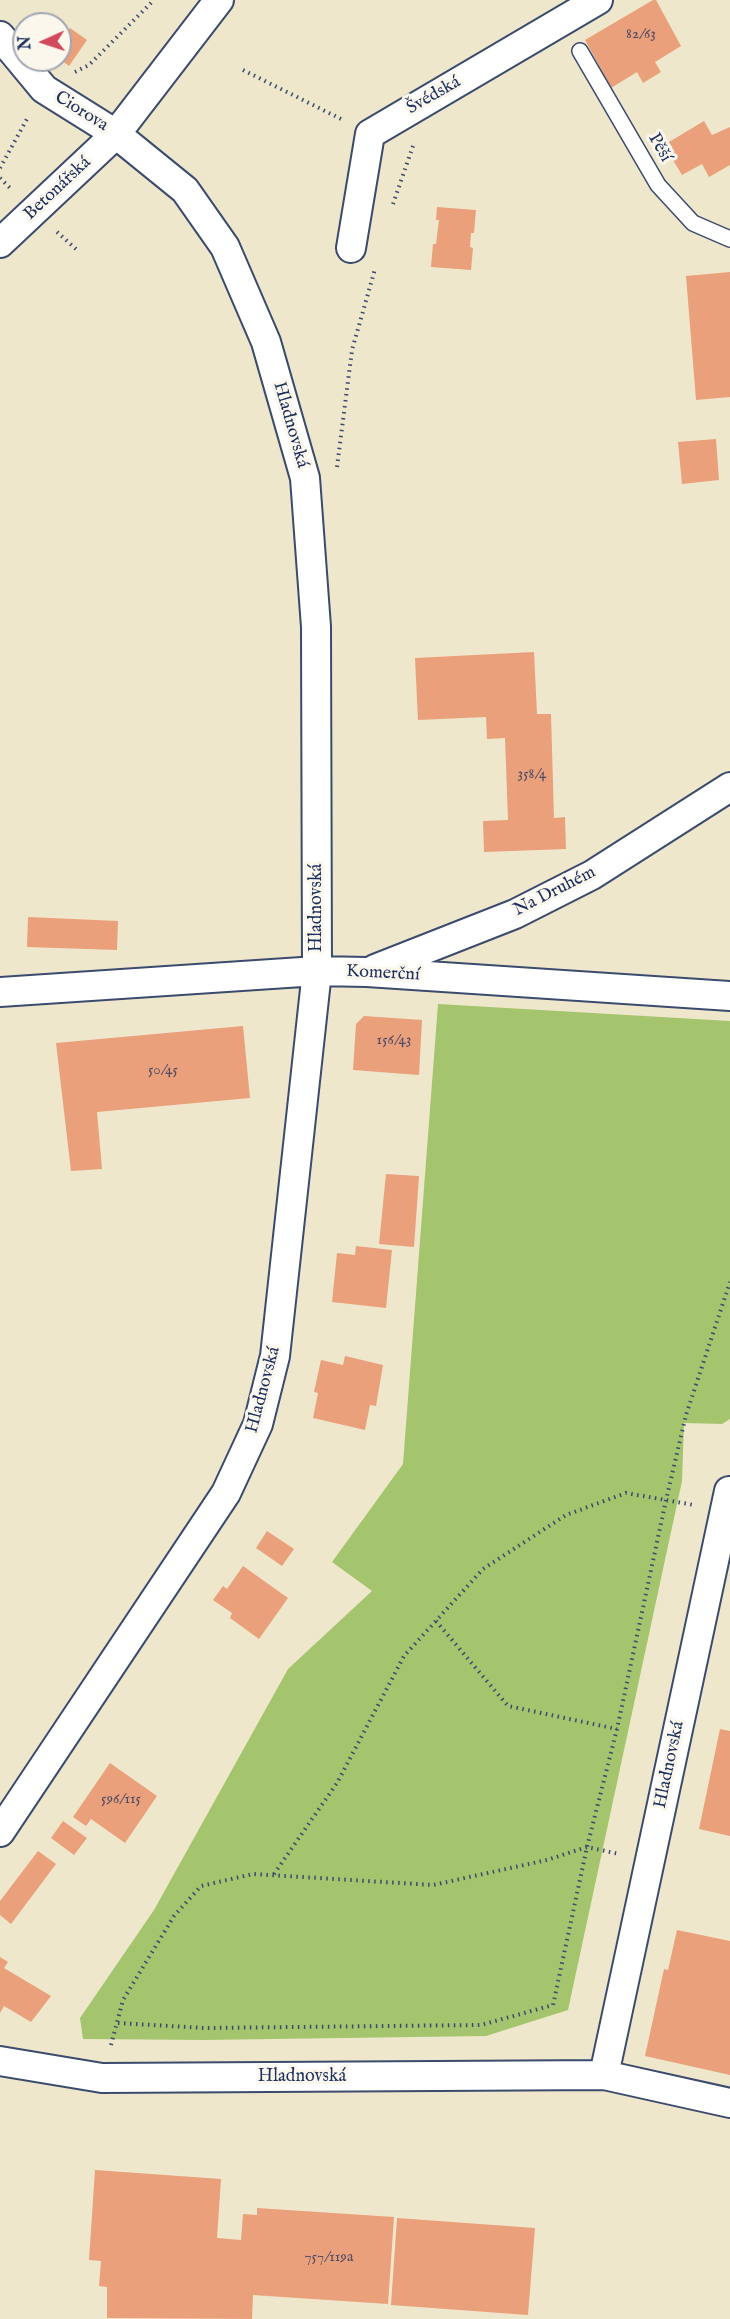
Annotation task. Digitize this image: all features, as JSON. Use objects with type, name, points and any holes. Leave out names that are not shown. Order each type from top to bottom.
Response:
[{"type":"street","points":[[116,134],[219,0]]},
{"type":"street","name":"Švédská","points":[[370,134],[598,0]]},
{"type":"street","name":"Ciorova","points":[[0,36],[44,89],[116,134]]},
{"type":"street","name":"Betonářská","points":[[0,243],[116,134]]},
{"type":"street","name":"Hladnovská","points":[[0,1832],[226,1493],[258,1424],[275,1356],[317,971],[316,627],[305,478],[266,342],[225,247],[185,190],[116,134]]},
{"type":"street","points":[[351,248],[370,134]]},
{"type":"street","name":"Na Druhém","points":[[367,972],[515,914],[592,875],[730,787]]},
{"type":"street","name":"Komerční","points":[[0,992],[317,971],[367,972],[730,996]]},
{"type":"street","name":"Hladnovská","points":[[604,2075],[726,1501]]},
{"type":"street","name":"Hladnovská","points":[[0,2061],[102,2078],[604,2075],[730,2103]]},
{"type":"lane","name":"Pěší","points":[[580,51],[658,185],[693,223],[730,239]]},
{"type":"path","points":[[243,70],[370,134]]},
{"type":"path","points":[[393,205],[428,99]]},
{"type":"path","points":[[338,472],[352,350],[376,268]]},
{"type":"path","points":[[118,2023],[204,2028],[481,2025],[553,2006],[686,1414],[730,1282]]},
{"type":"path","points":[[273,1875],[337,1784],[404,1656],[483,1569],[566,1515],[626,1492],[666,1500],[726,1501]]},
{"type":"path","points":[[436,1621],[508,1706],[617,1729]]},
{"type":"path","points":[[102,2078],[123,2000],[168,1926],[201,1886],[254,1874],[433,1885],[547,1860],[587,1847],[649,1860]]},
{"type":"green space","points":[[438,1004],[730,1021],[730,1419],[722,1424],[684,1423],[682,1481],[568,2010],[486,2036],[204,2040],[83,2039],[80,2018],[154,1910],[288,1669],[372,1591],[332,1562],[403,1464]]},
{"type":"building","points":[[656,0],[681,46],[655,62],[661,72],[643,83],[637,72],[611,88],[585,40]]},
{"type":"building","points":[[72,29],[87,40],[72,62]]},
{"type":"building","points":[[704,121],[712,135],[730,127],[730,165],[709,177],[702,164],[682,175],[664,145]]},
{"type":"building","points":[[437,207],[476,210],[474,233],[471,233],[470,247],[473,248],[471,270],[431,267],[433,244],[436,244],[439,220],[436,220]]},
{"type":"building","points":[[730,272],[730,397],[696,400],[686,276]]},
{"type":"building","points":[[716,439],[719,480],[682,484],[678,442]]},
{"type":"building","points":[[534,652],[537,714],[551,714],[554,818],[565,817],[566,849],[484,852],[483,821],[508,820],[505,738],[487,739],[486,717],[418,720],[415,658]]},
{"type":"building","points":[[28,917],[118,921],[117,950],[27,947]]},
{"type":"building","points":[[364,1016],[422,1020],[419,1075],[353,1070],[356,1024]]},
{"type":"building","points":[[243,1026],[250,1098],[97,1112],[102,1169],[71,1171],[56,1043]]},
{"type":"building","points":[[386,1174],[419,1176],[414,1247],[379,1244]]},
{"type":"building","points":[[356,1246],[392,1250],[386,1308],[332,1302],[337,1253],[355,1255]]},
{"type":"building","points":[[345,1356],[383,1365],[376,1406],[370,1405],[365,1430],[313,1418],[318,1393],[314,1392],[321,1360],[343,1365]]},
{"type":"building","points":[[267,1531],[294,1549],[282,1566],[256,1548]]},
{"type":"building","points":[[243,1566],[288,1598],[259,1639],[230,1618],[232,1613],[213,1600],[223,1586],[227,1589]]},
{"type":"building","points":[[720,1729],[730,1731],[730,1836],[699,1829]]},
{"type":"building","points":[[110,1763],[157,1796],[125,1843],[91,1819],[86,1826],[73,1817]]},
{"type":"building","points":[[63,1821],[87,1838],[74,1855],[51,1838]]},
{"type":"building","points":[[38,1851],[56,1864],[11,1924],[0,1915],[0,1901]]},
{"type":"building","points":[[677,1930],[730,1941],[730,2075],[645,2056],[664,1969],[668,1970]]},
{"type":"building","points":[[0,1957],[8,1962],[4,1968],[51,1996],[31,2022],[4,2006],[0,2013]]},
{"type":"building","points":[[95,2170],[221,2179],[217,2238],[241,2240],[243,2214],[257,2215],[257,2208],[394,2217],[388,2304],[253,2295],[252,2319],[107,2318],[107,2287],[99,2286],[101,2261],[89,2260]]},
{"type":"building","points":[[397,2218],[535,2228],[528,2315],[391,2305]]}]
